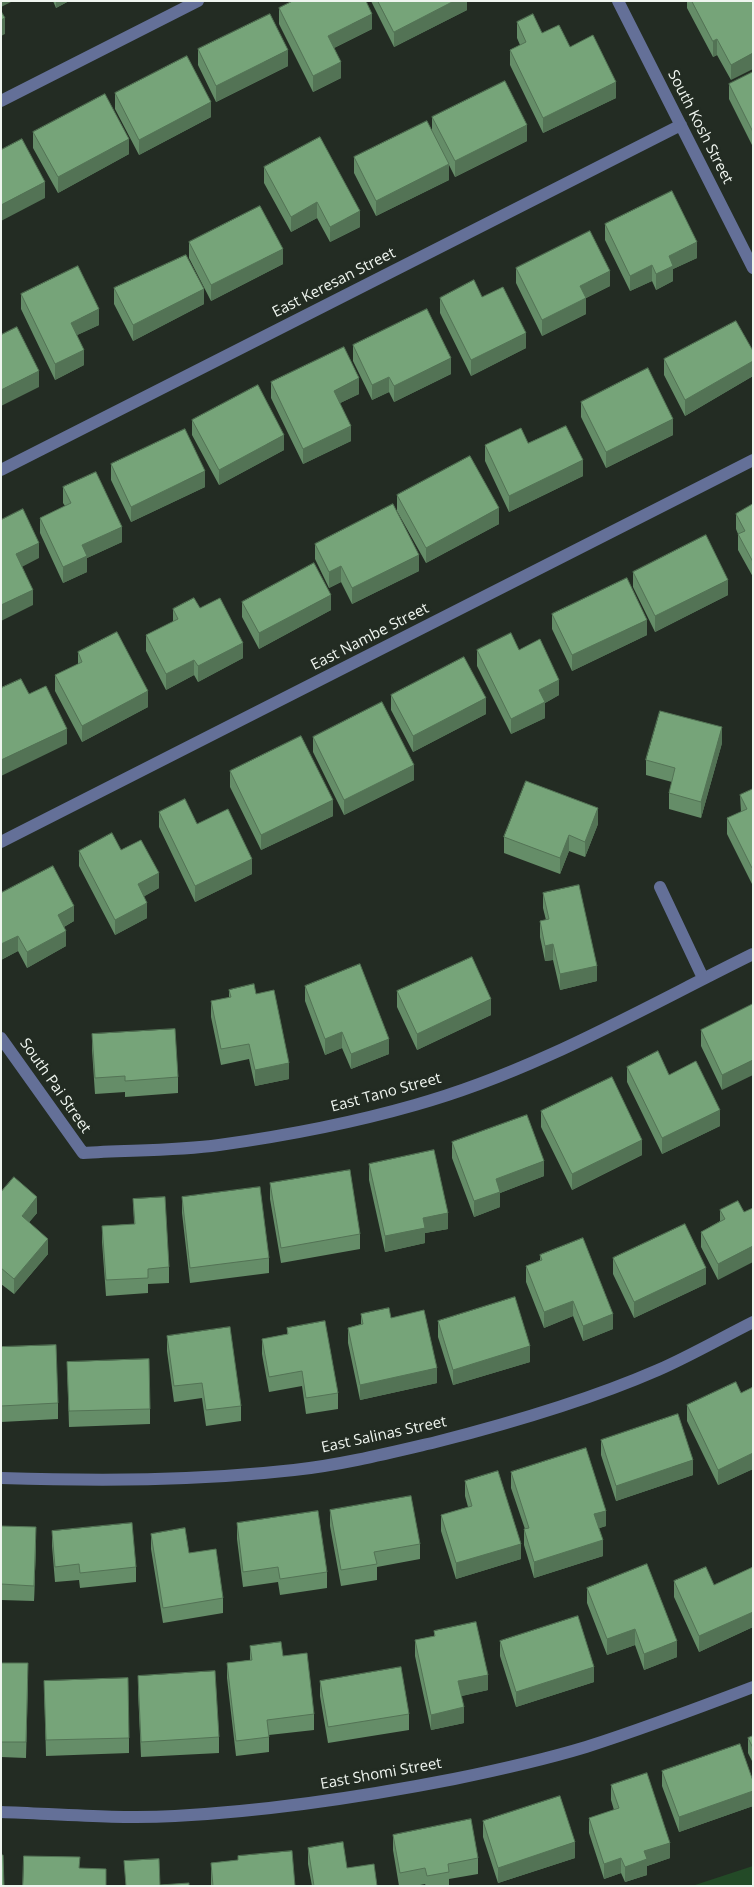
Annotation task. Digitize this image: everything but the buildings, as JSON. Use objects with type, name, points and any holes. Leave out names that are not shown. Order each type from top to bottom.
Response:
[{"type":"street","points":[[1,101],[198,1]]},
{"type":"street","name":"South Kosh Street","points":[[618,1],[753,268]]},
{"type":"street","name":"East Keresan Street","points":[[1,470],[681,125]]},
{"type":"street","name":"East Nambe Street","points":[[1,842],[753,460]]},
{"type":"street","points":[[660,887],[704,978]]},
{"type":"street","name":"East Tano Street","points":[[83,1153],[218,1145],[310,1129],[416,1105],[514,1070],[583,1039],[753,954]]},
{"type":"street","name":"South Pai Street","points":[[1,1038],[83,1153]]},
{"type":"street","name":"East Salinas Street","points":[[1,1478],[110,1481],[218,1477],[296,1470],[390,1453],[492,1428],[583,1398],[658,1370],[753,1322]]},
{"type":"street","name":"East Shomi Street","points":[[1,1812],[101,1816],[174,1816],[254,1809],[403,1789],[503,1768],[584,1747],[688,1712],[753,1687]]},
{"type":"green space","points":[[753,1866],[753,1886],[692,1886],[695,1885]]}]
